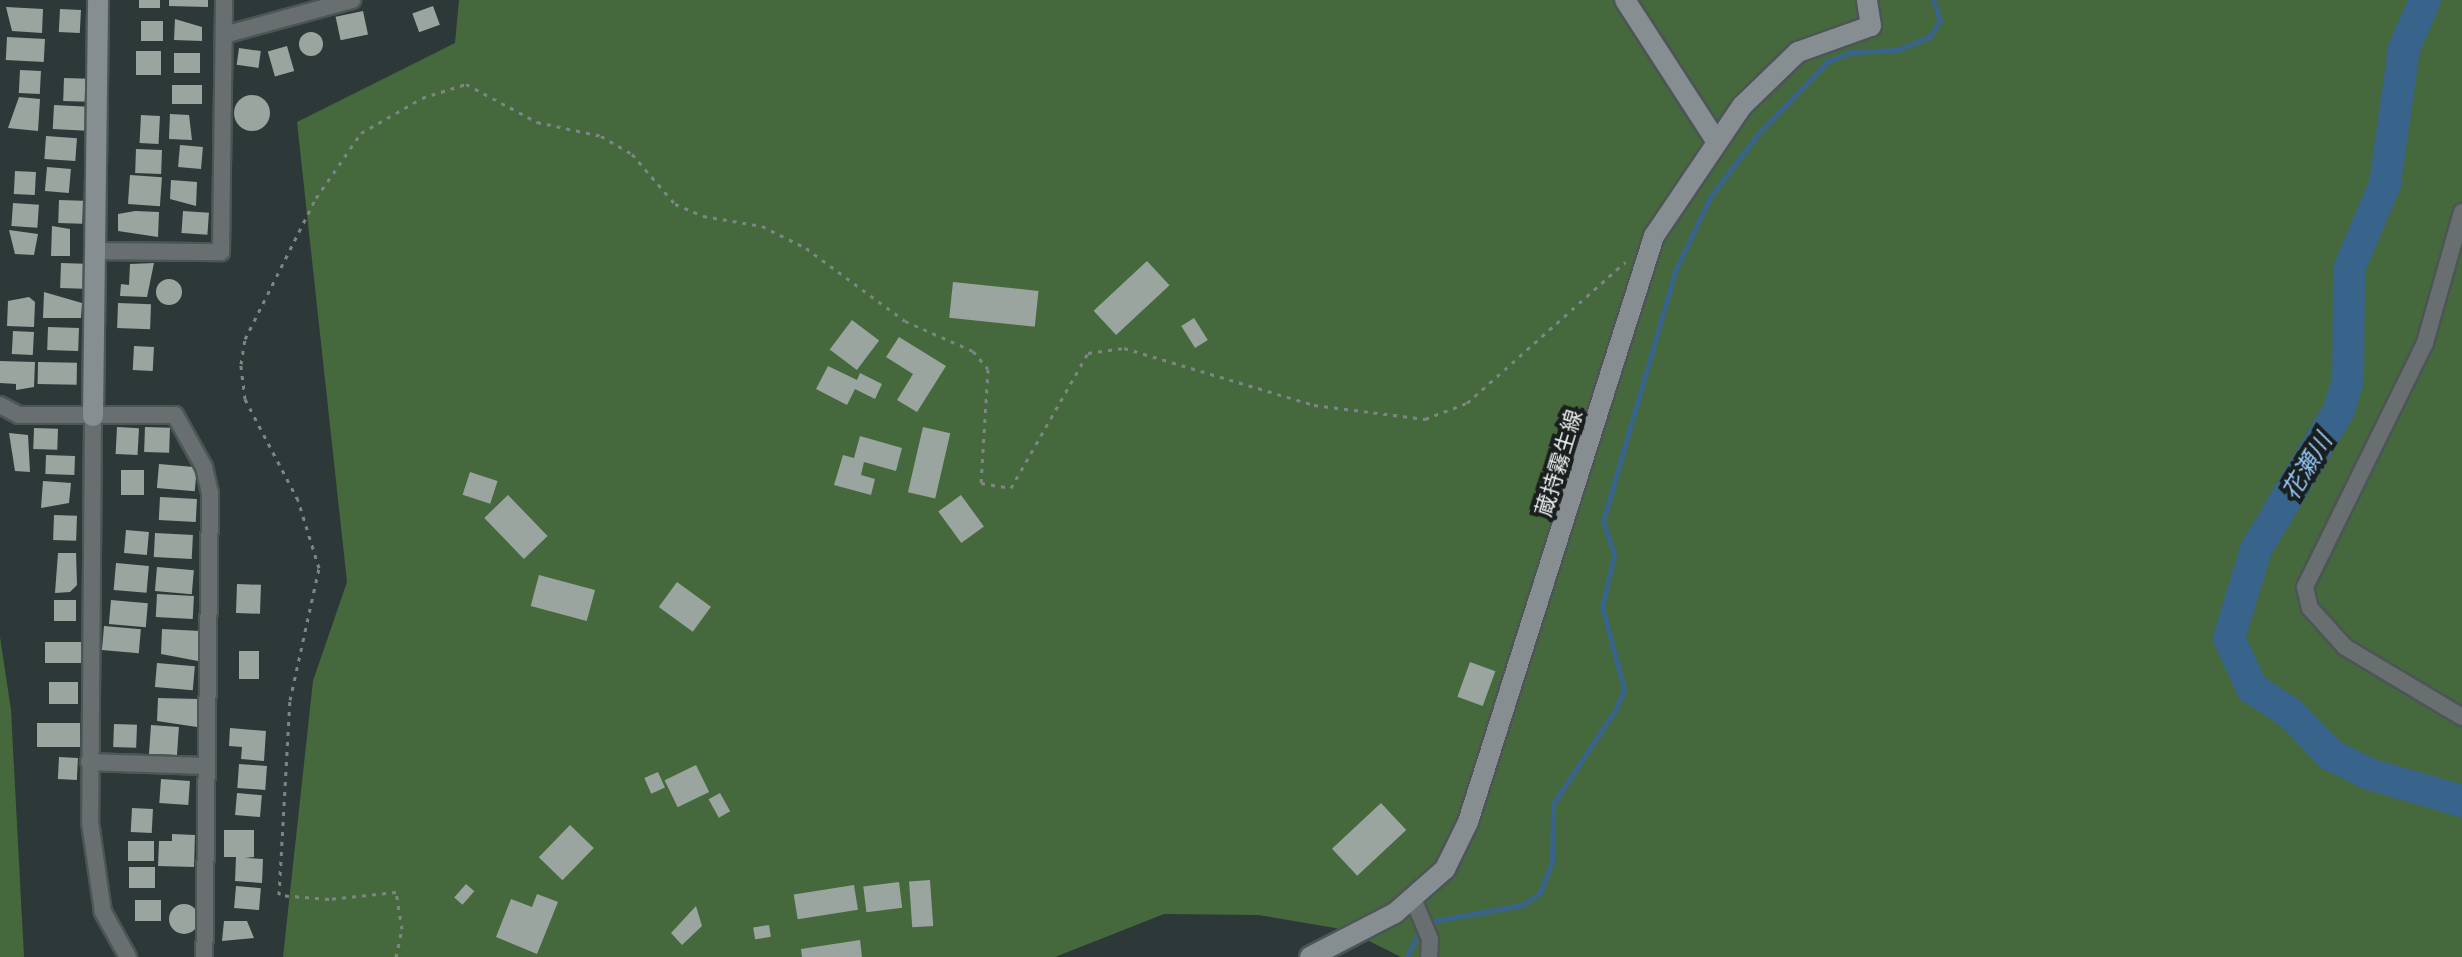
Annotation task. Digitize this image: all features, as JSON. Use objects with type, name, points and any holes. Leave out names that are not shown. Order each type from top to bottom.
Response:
[{"type":"main road","points":[[93,416],[98,0]]},
{"type":"main road","points":[[1625,0],[1715,139]]},
{"type":"main road","name":"蔵持霧生線","points":[[1310,957],[1416,906],[1445,869],[1468,822],[1654,236],[1715,139],[1798,52],[1871,26],[1867,0]]},
{"type":"street","points":[[96,251],[221,252],[224,0]]},
{"type":"street","points":[[224,35],[346,1]]},
{"type":"street","points":[[2462,212],[2425,343],[2305,587],[2310,608],[2345,647],[2462,717]]},
{"type":"street","points":[[0,405],[19,415],[175,415],[204,467],[210,493],[204,957]]},
{"type":"street","points":[[93,416],[89,762],[103,912],[128,957]]},
{"type":"street","points":[[89,762],[205,766]]},
{"type":"street","points":[[1416,906],[1430,939],[1429,957]]},
{"type":"path","points":[[396,957],[402,929],[396,892],[329,899],[279,895],[290,700],[319,568],[298,500],[245,399],[241,364],[245,339],[316,198],[361,133],[422,98],[466,84],[537,122],[601,136],[632,154],[675,204],[703,216],[762,226],[806,248],[849,286],[905,321],[973,351],[988,369],[981,483],[1011,488],[1088,353],[1124,348],[1314,405],[1425,419],[1467,403],[1631,257]]},
{"type":"green space","points":[[459,0],[2462,0],[2462,957],[1401,957],[1347,930],[1259,915],[1164,914],[1055,957],[283,957],[313,681],[347,582],[297,122],[455,43]]},
{"type":"green space","points":[[0,637],[11,710],[24,957],[0,957]]},
{"type":"building","points":[[139,0],[160,0],[160,8],[139,8]]},
{"type":"building","points":[[169,0],[208,0],[208,7],[169,6]]},
{"type":"building","points":[[433,6],[440,25],[419,32],[412,14]]},
{"type":"building","points":[[6,7],[43,9],[42,33],[12,31]]},
{"type":"building","points":[[60,9],[81,10],[80,33],[59,32]]},
{"type":"building","points":[[363,11],[368,34],[341,40],[336,17]]},
{"type":"building","points":[[175,19],[202,27],[202,41],[174,40]]},
{"type":"building","points":[[141,21],[163,21],[163,41],[141,41]]},
{"type":"building","points":[[311,32],[322,39],[323,44],[316,55],[311,56],[300,49],[299,44],[306,33]]},
{"type":"building","points":[[7,37],[45,39],[44,62],[6,60]]},
{"type":"building","points":[[287,46],[294,71],[275,77],[268,52]]},
{"type":"building","points":[[239,48],[261,51],[258,68],[237,65]]},
{"type":"building","points":[[136,51],[161,51],[161,75],[136,75]]},
{"type":"building","points":[[174,53],[200,53],[200,73],[174,73]]},
{"type":"building","points":[[20,70],[41,71],[40,94],[19,93]]},
{"type":"building","points":[[64,78],[89,79],[88,102],[63,101]]},
{"type":"building","points":[[172,85],[202,85],[202,104],[172,104]]},
{"type":"building","points":[[252,95],[265,100],[270,113],[265,126],[252,131],[239,126],[234,113],[239,100]]},
{"type":"building","points":[[19,97],[40,99],[38,131],[8,128]]},
{"type":"building","points":[[54,105],[88,107],[87,131],[53,129]]},
{"type":"building","points":[[170,114],[189,115],[192,140],[169,139]]},
{"type":"building","points":[[141,115],[160,116],[159,144],[140,143]]},
{"type":"building","points":[[46,136],[77,138],[75,161],[44,159]]},
{"type":"building","points":[[180,145],[203,147],[201,169],[178,167]]},
{"type":"building","points":[[136,149],[162,150],[161,174],[135,173]]},
{"type":"building","points":[[47,167],[71,169],[69,193],[45,191]]},
{"type":"building","points":[[15,171],[36,172],[35,195],[14,194]]},
{"type":"building","points":[[130,175],[162,177],[160,206],[128,204]]},
{"type":"building","points":[[171,180],[197,182],[196,206],[170,199]]},
{"type":"building","points":[[59,200],[83,201],[82,224],[58,223]]},
{"type":"building","points":[[13,203],[39,205],[37,228],[11,226]]},
{"type":"building","points":[[183,211],[209,213],[207,235],[181,233]]},
{"type":"building","points":[[159,212],[158,237],[118,231],[118,214]]},
{"type":"building","points":[[52,226],[70,229],[70,256],[51,256]]},
{"type":"building","points":[[9,230],[38,234],[34,255],[15,254]]},
{"type":"building","points":[[1147,261],[1170,285],[1116,335],[1094,311]]},
{"type":"building","points":[[61,263],[84,264],[83,289],[60,288]]},
{"type":"building","points":[[154,263],[147,297],[120,296],[121,284],[129,285],[130,264]]},
{"type":"building","points":[[169,279],[178,283],[182,292],[178,301],[169,305],[160,301],[156,292],[160,283]]},
{"type":"building","points":[[953,282],[1039,291],[1035,327],[949,318]]},
{"type":"building","points":[[44,292],[82,303],[81,318],[43,318]]},
{"type":"building","points":[[29,297],[35,302],[34,327],[7,326],[8,301]]},
{"type":"building","points":[[118,303],[151,304],[150,329],[117,328]]},
{"type":"building","points":[[1194,318],[1208,340],[1195,348],[1181,326]]},
{"type":"building","points":[[852,320],[879,340],[857,370],[830,350]]},
{"type":"building","points":[[48,327],[79,328],[78,351],[47,350]]},
{"type":"building","points":[[13,331],[34,332],[33,355],[12,354]]},
{"type":"building","points":[[899,337],[946,366],[917,412],[897,400],[913,374],[886,357]]},
{"type":"building","points":[[134,346],[154,347],[153,371],[133,370]]},
{"type":"building","points":[[0,361],[35,362],[34,387],[16,390],[16,384],[0,383]]},
{"type":"building","points":[[38,362],[77,363],[77,385],[38,384]]},
{"type":"building","points":[[828,366],[857,380],[860,373],[882,384],[875,399],[855,389],[847,405],[816,389]]},
{"type":"building","points":[[117,427],[139,428],[138,455],[116,454]]},
{"type":"building","points":[[145,427],[170,428],[169,453],[144,452]]},
{"type":"building","points":[[923,427],[950,433],[935,499],[908,492]]},
{"type":"building","points":[[34,428],[58,429],[57,450],[33,449]]},
{"type":"building","points":[[9,433],[28,435],[30,472],[15,471]]},
{"type":"building","points":[[860,436],[902,448],[896,471],[864,462],[861,475],[875,479],[871,495],[834,485],[843,455],[854,458]]},
{"type":"building","points":[[46,455],[75,456],[74,475],[45,474]]},
{"type":"building","points":[[159,464],[197,467],[195,491],[157,488]]},
{"type":"building","points":[[121,470],[144,470],[144,495],[121,495]]},
{"type":"building","points":[[470,472],[498,481],[490,504],[463,495]]},
{"type":"building","points":[[43,481],[71,483],[69,503],[41,508]]},
{"type":"building","points":[[508,495],[548,536],[524,559],[484,518]]},
{"type":"building","points":[[961,495],[984,527],[961,543],[938,511]]},
{"type":"building","points":[[160,497],[197,499],[196,522],[159,520]]},
{"type":"building","points":[[54,515],[77,516],[76,541],[53,540]]},
{"type":"building","points":[[126,530],[149,532],[147,555],[124,553]]},
{"type":"building","points":[[155,533],[193,535],[192,559],[154,557]]},
{"type":"building","points":[[58,553],[76,553],[77,585],[70,592],[55,593]]},
{"type":"building","points":[[116,563],[149,566],[147,593],[114,590]]},
{"type":"building","points":[[157,567],[194,570],[192,594],[155,591]]},
{"type":"building","points":[[539,575],[595,590],[587,621],[531,606]]},
{"type":"building","points":[[677,582],[711,607],[693,632],[659,607]]},
{"type":"building","points":[[237,584],[261,585],[260,614],[236,613]]},
{"type":"building","points":[[157,594],[194,596],[193,619],[156,617]]},
{"type":"building","points":[[54,600],[76,600],[76,621],[54,621]]},
{"type":"building","points":[[111,600],[148,603],[146,627],[109,624]]},
{"type":"building","points":[[104,626],[141,629],[139,653],[102,650]]},
{"type":"building","points":[[162,629],[200,631],[198,661],[161,654]]},
{"type":"building","points":[[45,642],[82,642],[82,663],[45,663]]},
{"type":"building","points":[[239,651],[259,651],[259,679],[239,679]]},
{"type":"building","points":[[1470,662],[1495,671],[1483,706],[1457,697]]},
{"type":"building","points":[[157,663],[195,666],[193,690],[155,687]]},
{"type":"building","points":[[49,682],[78,682],[78,704],[49,704]]},
{"type":"building","points":[[158,698],[198,699],[197,727],[157,721]]},
{"type":"building","points":[[37,723],[80,723],[80,747],[37,747]]},
{"type":"building","points":[[114,724],[137,725],[136,748],[113,747]]},
{"type":"building","points":[[151,725],[179,727],[177,759],[149,757]]},
{"type":"building","points":[[230,728],[266,731],[264,761],[241,759],[242,747],[229,746]]},
{"type":"building","points":[[59,757],[78,758],[77,780],[58,779]]},
{"type":"building","points":[[239,764],[267,766],[265,790],[237,788]]},
{"type":"building","points":[[696,765],[709,792],[678,807],[665,780]]},
{"type":"building","points":[[658,772],[665,788],[651,794],[644,778]]},
{"type":"building","points":[[161,779],[190,781],[188,805],[159,803]]},
{"type":"building","points":[[237,793],[262,795],[260,817],[235,815]]},
{"type":"building","points":[[720,793],[730,811],[719,818],[709,799]]},
{"type":"building","points":[[1381,803],[1406,830],[1357,876],[1332,849]]},
{"type":"building","points":[[132,808],[153,809],[152,833],[131,832]]},
{"type":"building","points":[[570,825],[594,848],[562,880],[539,857]]},
{"type":"building","points":[[224,830],[254,830],[254,857],[245,858],[263,859],[262,883],[235,881],[236,857],[224,857]]},
{"type":"building","points":[[172,834],[195,835],[194,867],[158,866],[159,841],[172,841]]},
{"type":"building","points":[[128,841],[154,841],[154,861],[128,861]]},
{"type":"building","points":[[129,867],[155,867],[155,888],[129,888]]},
{"type":"building","points":[[930,880],[933,926],[912,927],[909,881]]},
{"type":"building","points":[[899,882],[902,908],[866,912],[863,886]]},
{"type":"building","points":[[466,884],[474,891],[462,905],[454,898]]},
{"type":"building","points":[[854,885],[858,910],[798,919],[794,895]]},
{"type":"building","points":[[236,886],[261,888],[259,910],[234,908]]},
{"type":"building","points":[[537,894],[558,902],[537,954],[496,937],[511,899],[532,907]]},
{"type":"building","points":[[135,900],[161,900],[161,921],[135,921]]},
{"type":"building","points":[[184,904],[195,908],[199,919],[195,930],[184,934],[173,930],[169,919],[173,908]]},
{"type":"building","points":[[696,906],[702,926],[682,945],[671,933]]},
{"type":"building","points":[[224,921],[247,921],[254,938],[222,941]]},
{"type":"building","points":[[769,925],[771,937],[755,939],[753,928]]},
{"type":"building","points":[[860,940],[862,957],[802,957],[801,949]]},
{"type":"waterway","points":[[1427,922],[1522,905],[1540,893],[1552,862],[1553,804],[1617,707],[1624,689],[1602,607],[1614,555],[1603,521],[1675,271],[1710,197],[1757,135],[1828,61],[1851,52],[1897,50],[1929,37],[1940,21],[1933,0]]},
{"type":"waterway","name":"花瀬川","points":[[2425,0],[2404,48],[2385,184],[2349,269],[2348,379],[2339,410],[2256,549],[2229,638],[2252,688],[2290,713],[2331,755],[2369,774],[2462,801]]},
{"type":"waterway","points":[[1407,957],[1420,929]]}]
